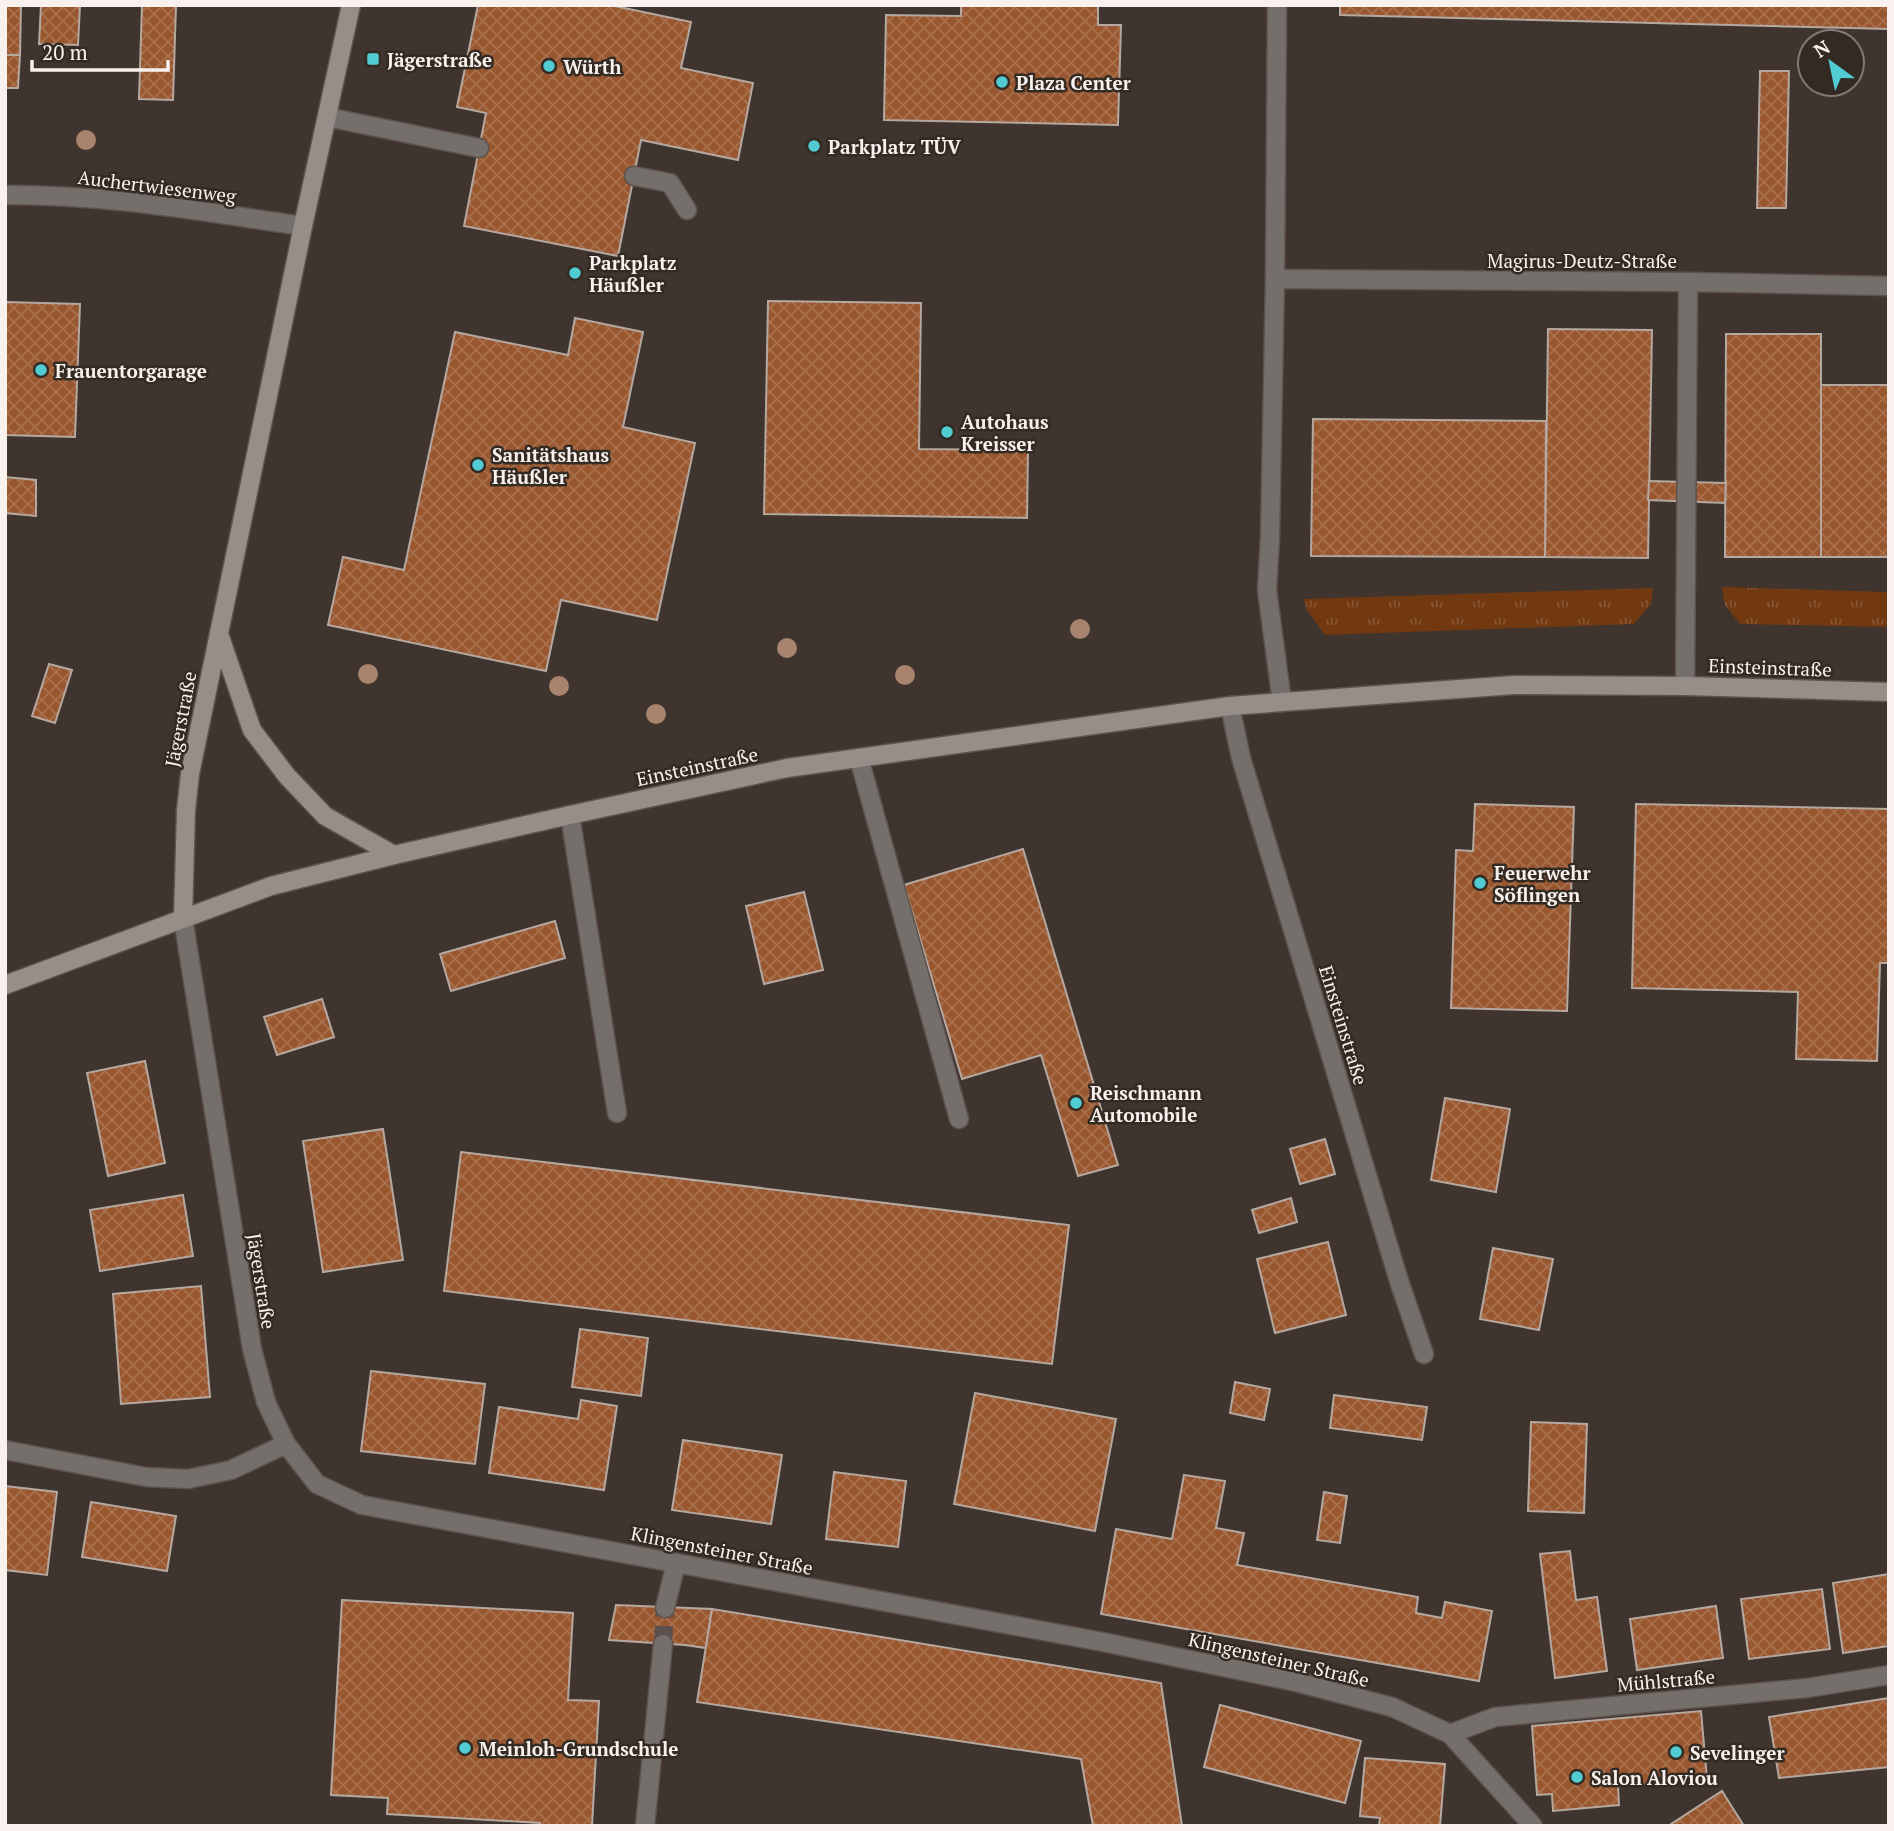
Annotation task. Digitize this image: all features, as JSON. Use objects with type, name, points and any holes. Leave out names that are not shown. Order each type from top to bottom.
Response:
[{"type":"street","name":"Jägerstraße","points":[[286,1444],[266,1402],[252,1349],[183,918],[186,810],[190,774],[218,632],[351,5]]},
{"type":"street","points":[[1277,5],[1275,279],[1267,590],[1282,702]]},
{"type":"street","points":[[327,117],[479,148]]},
{"type":"street","points":[[634,176],[670,183],[687,210]]},
{"type":"street","name":"Auchertwiesenweg","points":[[5,195],[110,200],[303,226]]},
{"type":"street","name":"Magirus-Deutz-Straße","points":[[1275,279],[1889,286]]},
{"type":"street","points":[[1685,686],[1688,282]]},
{"type":"street","points":[[218,632],[252,730],[287,776],[325,816],[394,855]]},
{"type":"street","name":"Einsteinstraße","points":[[5,985],[271,886],[394,855],[787,768],[1230,706],[1514,685],[1685,686],[1889,692]]},
{"type":"street","name":"Einsteinstraße","points":[[1230,706],[1241,758],[1399,1281],[1424,1354]]},
{"type":"street","points":[[859,758],[959,1119]]},
{"type":"street","points":[[570,815],[617,1113]]},
{"type":"street","points":[[5,1450],[146,1477],[188,1479],[231,1470],[286,1444]]},
{"type":"street","name":"Klingensteiner Straße","points":[[286,1444],[317,1484],[362,1504],[1102,1642],[1296,1682],[1392,1707],[1450,1734]]},
{"type":"street","points":[[665,1608],[676,1563]]},
{"type":"street","points":[[651,1825],[663,1644]]},
{"type":"street","name":"Mühlstraße","points":[[1450,1734],[1495,1717],[1807,1688],[1889,1675]]},
{"type":"street","points":[[1450,1734],[1533,1826]]},
{"type":"green space","points":[[1722,587],[1889,592],[1889,627],[1740,624],[1725,605]]},
{"type":"green space","points":[[1653,588],[1651,604],[1634,624],[1325,635],[1307,610],[1304,599]]},
{"type":"building","points":[[5,5],[21,5],[20,55],[5,55]]},
{"type":"building","points":[[41,5],[80,5],[78,45],[39,44]]},
{"type":"building","points":[[142,5],[176,5],[173,100],[139,99]]},
{"type":"building","points":[[478,5],[610,5],[691,22],[681,68],[753,83],[738,160],[641,140],[618,256],[464,226],[486,113],[457,107]]},
{"type":"building","name":"Plaza Center","points":[[961,5],[1098,5],[1098,25],[1121,25],[1118,125],[884,120],[886,15],[961,16]]},
{"type":"building","points":[[1340,5],[1889,5],[1889,29],[1866,28],[1340,15]]},
{"type":"building","points":[[5,55],[20,55],[18,88],[5,88]]},
{"type":"building","points":[[1760,71],[1789,71],[1786,208],[1757,208]]},
{"type":"building","points":[[768,301],[921,303],[919,449],[1028,450],[1027,518],[764,514]]},
{"type":"building","name":"Frauentorgarage","points":[[5,302],[80,304],[75,437],[5,435]]},
{"type":"building","points":[[575,318],[643,332],[623,427],[695,443],[657,620],[561,600],[546,671],[328,625],[343,557],[404,570],[455,332],[568,355]]},
{"type":"building","points":[[1548,329],[1652,330],[1648,558],[1545,557]]},
{"type":"building","points":[[1726,334],[1821,334],[1821,557],[1725,557]]},
{"type":"building","points":[[1821,385],[1889,385],[1889,557],[1821,557]]},
{"type":"building","points":[[1313,419],[1546,421],[1545,557],[1311,556]]},
{"type":"building","points":[[5,477],[36,480],[36,516],[5,513]]},
{"type":"building","points":[[1649,481],[1726,483],[1725,503],[1648,500]]},
{"type":"building","points":[[49,664],[72,670],[55,723],[32,716]]},
{"type":"building","points":[[1475,804],[1574,807],[1567,1011],[1451,1008],[1456,850],[1473,851]]},
{"type":"building","points":[[1636,804],[1889,809],[1889,963],[1880,963],[1877,1061],[1796,1059],[1798,992],[1632,988]]},
{"type":"building","points":[[1023,849],[1118,1165],[1078,1176],[1041,1055],[962,1079],[904,885]]},
{"type":"building","points":[[804,892],[823,970],[764,984],[746,906]]},
{"type":"building","points":[[555,921],[565,958],[451,991],[440,954]]},
{"type":"building","points":[[322,999],[334,1037],[277,1055],[264,1017]]},
{"type":"building","points":[[145,1061],[165,1163],[108,1176],[87,1073]]},
{"type":"building","points":[[1445,1098],[1510,1109],[1496,1192],[1431,1180]]},
{"type":"building","points":[[383,1129],[403,1260],[323,1272],[303,1141]]},
{"type":"building","points":[[1325,1139],[1335,1174],[1300,1184],[1290,1149]]},
{"type":"building","points":[[461,1152],[1069,1225],[1052,1364],[444,1291]]},
{"type":"building","points":[[183,1195],[193,1256],[100,1271],[90,1210]]},
{"type":"building","points":[[1291,1198],[1297,1222],[1259,1233],[1252,1210]]},
{"type":"building","points":[[1328,1242],[1346,1315],[1275,1333],[1257,1259]]},
{"type":"building","points":[[1493,1248],[1553,1259],[1539,1330],[1480,1319]]},
{"type":"building","points":[[201,1286],[210,1397],[121,1404],[113,1294]]},
{"type":"building","points":[[580,1329],[648,1338],[641,1396],[572,1387]]},
{"type":"building","points":[[371,1371],[485,1384],[475,1464],[361,1451]]},
{"type":"building","points":[[1235,1382],[1270,1389],[1264,1420],[1230,1413]]},
{"type":"building","points":[[975,1393],[1116,1419],[1095,1531],[954,1504]]},
{"type":"building","points":[[1334,1395],[1427,1407],[1422,1440],[1330,1428]]},
{"type":"building","points":[[581,1400],[617,1406],[604,1490],[489,1473],[499,1407],[578,1419]]},
{"type":"building","points":[[1531,1422],[1587,1424],[1584,1513],[1528,1511]]},
{"type":"building","points":[[683,1440],[782,1455],[771,1524],[672,1510]]},
{"type":"building","points":[[834,1472],[906,1481],[898,1547],[826,1539]]},
{"type":"building","points":[[1184,1475],[1225,1481],[1216,1528],[1244,1533],[1237,1565],[1418,1597],[1416,1613],[1442,1618],[1445,1602],[1492,1611],[1479,1681],[1101,1614],[1116,1529],[1172,1539]]},
{"type":"building","points":[[5,1486],[57,1492],[47,1575],[5,1570]]},
{"type":"building","points":[[1324,1492],[1347,1496],[1340,1543],[1317,1540]]},
{"type":"building","points":[[91,1502],[176,1516],[167,1571],[82,1557]]},
{"type":"building","points":[[1570,1551],[1576,1600],[1597,1597],[1607,1671],[1555,1678],[1540,1554]]},
{"type":"building","points":[[1889,1574],[1889,1646],[1843,1653],[1833,1583]]},
{"type":"building","points":[[1822,1589],[1830,1649],[1749,1659],[1741,1599]]},
{"type":"building","name":"Meinloh-Grundschule","points":[[342,1600],[573,1613],[568,1700],[599,1701],[592,1826],[540,1826],[540,1823],[387,1814],[388,1798],[331,1795]]},
{"type":"building","points":[[616,1605],[712,1609],[706,1648],[609,1640]]},
{"type":"building","points":[[1716,1606],[1723,1658],[1637,1670],[1630,1619]]},
{"type":"building","points":[[712,1609],[1161,1683],[1182,1826],[1093,1826],[1081,1759],[697,1702]]},
{"type":"building","points":[[1889,1698],[1889,1767],[1779,1778],[1769,1717]]},
{"type":"building","points":[[1220,1705],[1361,1741],[1345,1803],[1204,1767]]},
{"type":"building","points":[[1701,1711],[1707,1779],[1618,1786],[1619,1805],[1553,1811],[1552,1794],[1537,1795],[1532,1726]]},
{"type":"building","points":[[1365,1758],[1445,1764],[1440,1826],[1379,1826],[1380,1818],[1360,1816]]},
{"type":"building","points":[[1722,1791],[1744,1826],[1668,1826]]},
{"type":"tunnel","points":[[663,1644],[665,1608]]},
{"type":"place","name":"Jägerstraße","points":[[373,59]]},
{"type":"place","name":"Würth","points":[[549,66]]},
{"type":"place","name":"Plaza Center","points":[[1002,82]]},
{"type":"place","name":"Parkplatz TÜV","points":[[814,146]]},
{"type":"place","name":"Parkplatz Häußler","points":[[575,273]]},
{"type":"place","name":"Frauentorgarage","points":[[41,370]]},
{"type":"place","name":"Autohaus Kreisser","points":[[947,432]]},
{"type":"place","name":"Sanitätshaus Häußler","points":[[478,465]]},
{"type":"place","name":"Feuerwehr Söflingen","points":[[1480,883]]},
{"type":"place","name":"Reischmann Automobile","points":[[1076,1103]]},
{"type":"place","name":"Meinloh-Grundschule","points":[[465,1748]]},
{"type":"place","name":"Sevelinger","points":[[1676,1752]]},
{"type":"place","name":"Salon Aloviou","points":[[1577,1777]]}]
